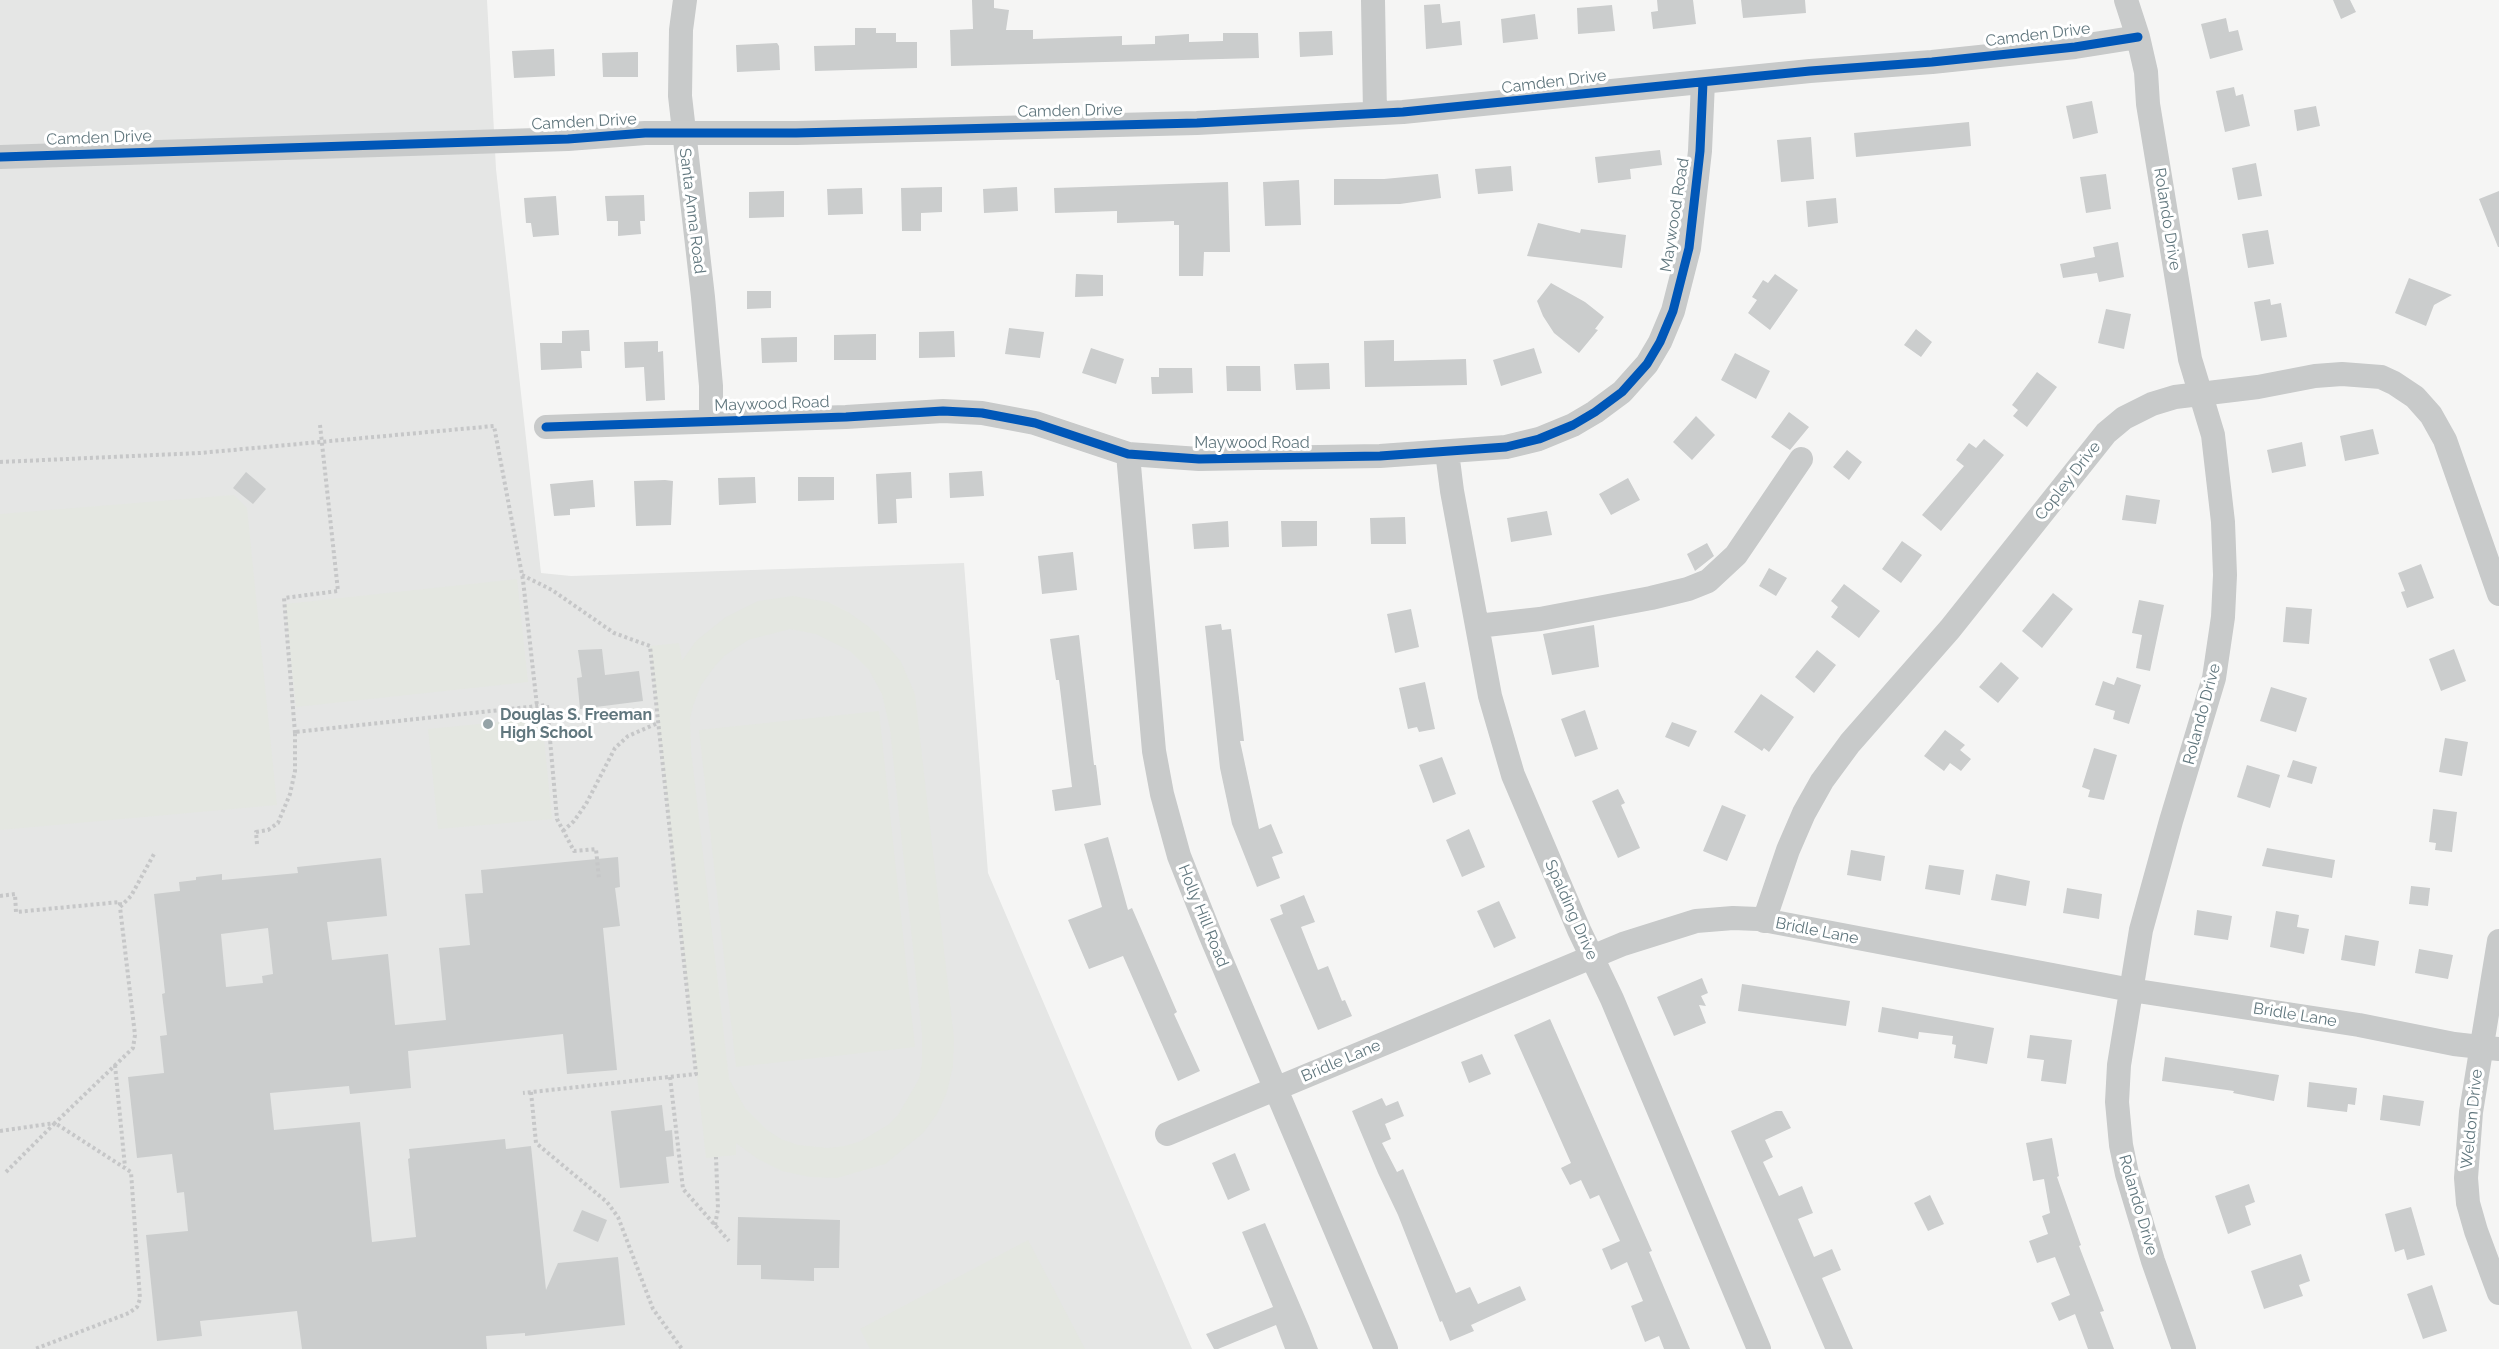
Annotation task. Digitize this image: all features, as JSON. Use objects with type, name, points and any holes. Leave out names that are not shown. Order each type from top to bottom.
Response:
[{"type":"street","name":"Santa Anna Road","points":[[685,0],[681,30],[680,85],[683,134],[703,297],[711,386],[711,421]]},
{"type":"street","points":[[1373,0],[1376,113]]},
{"type":"street","name":"Rolando Drive","points":[[2126,0],[2146,72],[2148,104],[2190,359],[2213,435],[2223,522],[2225,575],[2223,617],[2214,678],[2170,821],[2141,930],[2119,1065],[2117,1102],[2121,1145],[2127,1174],[2153,1261],[2184,1349]]},
{"type":"street","name":"Camden Drive","points":[[0,157],[568,139],[645,133],[1197,123],[1376,113],[1509,103],[1614,89],[1980,57],[2074,47],[2138,37]]},
{"type":"street","name":"Maywood Road","points":[[546,427],[942,411],[982,413],[1035,423],[1128,454],[1199,459],[1380,456],[1506,447],[1539,439],[1573,425],[1622,392],[1647,364],[1660,342],[1673,311],[1689,248],[1700,151],[1703,82]]},
{"type":"street","name":"Copley Drive","points":[[1764,921],[1788,850],[1804,813],[1822,781],[1850,743],[1950,629],[2106,433],[2124,418],[2152,404],[2175,397],[2201,395],[2315,376],[2342,374],[2381,377],[2394,382],[2415,397],[2431,415],[2445,440],[2499,594]]},
{"type":"street","name":"Spalding Drive","points":[[1447,452],[1452,491],[1490,696],[1513,775],[1759,1349]]},
{"type":"street","name":"Holly Hill Road","points":[[1128,454],[1154,751],[1162,794],[1179,856],[1386,1349]]},
{"type":"street","points":[[1477,626],[1540,619],[1651,598],[1688,589],[1708,581],[1736,555],[1802,459]]},
{"type":"street","name":"Bridle Lane","points":[[1167,1134],[1592,957],[1696,921],[1733,918],[1764,921],[2131,990],[2359,1025],[2454,1044],[2490,1048]]},
{"type":"street","name":"Weldon Drive","points":[[2499,941],[2490,1048],[2471,1112],[2466,1178],[2468,1203],[2476,1231],[2499,1293]]},
{"type":"path","points":[[257,844],[256,832],[268,830],[278,823],[290,794],[296,771],[284,598],[338,591],[320,425]]},
{"type":"path","points":[[0,462],[200,453],[494,426],[522,575],[537,706]]},
{"type":"path","points":[[522,575],[552,590],[614,633],[650,646],[696,1074],[523,1093]]},
{"type":"path","points":[[295,737],[295,732],[547,705],[557,819],[574,851],[596,849],[599,879]]},
{"type":"path","points":[[563,831],[574,821],[586,804],[615,748],[628,736],[658,723]]},
{"type":"path","points":[[120,907],[131,896],[154,854]]},
{"type":"path","points":[[0,896],[15,894],[16,912],[120,902],[135,1035],[132,1048],[6,1172]]},
{"type":"path","points":[[115,1065],[125,1168]]},
{"type":"path","points":[[670,1077],[683,1189],[729,1241]]},
{"type":"path","points":[[531,1092],[536,1143],[607,1202],[618,1217],[653,1309],[681,1348]]},
{"type":"path","points":[[0,1131],[55,1123],[131,1172],[140,1299],[136,1307],[129,1313],[35,1349]]},
{"type":"path","points":[[715,1226],[718,1199],[716,1157]]},
{"type":"shaded area","name":"Douglas S. Freeman High School","points":[[0,0],[487,0],[496,169],[541,573],[571,576],[964,563],[988,873],[1192,1349],[0,1349]]},
{"type":"shaded area","points":[[234,495],[247,508],[277,805],[0,830],[0,514]]},
{"type":"shaded area","points":[[517,579],[528,682],[296,707],[285,604]]},
{"type":"shaded area","points":[[793,596],[828,602],[848,612],[869,627],[901,662],[915,694],[954,1038],[953,1066],[947,1092],[937,1114],[923,1133],[885,1164],[837,1178],[810,1177],[782,1171],[758,1159],[736,1143],[736,1155],[706,1158],[650,646],[679,643],[682,661],[696,641],[726,617],[758,601]],"holes":[[[790,629],[816,634],[850,651],[869,670],[882,694],[890,729],[922,1035],[922,1063],[919,1079],[898,1115],[888,1125],[861,1141],[828,1148],[798,1145],[781,1139],[767,1130],[745,1108],[729,1079],[691,750],[690,719],[701,685],[724,656],[748,640]]]},
{"type":"shaded area","points":[[879,711],[915,1047],[736,1067],[699,730]]},
{"type":"shaded area","points":[[542,718],[552,819],[438,829],[428,729]]},
{"type":"shaded area","points":[[1028,1240],[1085,1349],[870,1349],[860,1329]]},
{"type":"building","points":[[972,0],[994,0],[994,8],[1009,10],[1006,30],[1033,30],[1033,39],[1122,36],[1122,45],[1155,44],[1155,36],[1189,34],[1189,42],[1223,41],[1223,33],[1258,33],[1259,58],[951,66],[950,30],[973,29]]},
{"type":"building","points":[[1657,0],[1693,0],[1696,24],[1653,29],[1651,12],[1658,11]]},
{"type":"building","points":[[1741,0],[1805,0],[1806,13],[1743,18]]},
{"type":"building","points":[[2333,0],[2350,0],[2356,12],[2341,19]]},
{"type":"building","points":[[1440,4],[1442,23],[1460,21],[1462,45],[1426,49],[1424,5]]},
{"type":"building","points":[[1612,5],[1615,31],[1578,34],[1577,8]]},
{"type":"building","points":[[1535,14],[1538,39],[1503,43],[1501,19]]},
{"type":"building","points":[[2226,18],[2229,32],[2238,30],[2243,50],[2210,59],[2201,24]]},
{"type":"building","points":[[855,28],[876,28],[876,33],[896,33],[896,42],[917,42],[917,68],[815,71],[814,46],[855,45]]},
{"type":"building","points":[[1332,31],[1333,55],[1300,57],[1299,32]]},
{"type":"building","points":[[777,43],[780,70],[737,72],[736,45]]},
{"type":"building","points":[[554,49],[555,76],[514,78],[512,51]]},
{"type":"building","points":[[638,52],[638,77],[603,77],[602,53]]},
{"type":"building","points":[[2234,87],[2236,96],[2243,94],[2250,126],[2225,132],[2216,91]]},
{"type":"building","points":[[2092,101],[2098,133],[2073,139],[2066,106]]},
{"type":"building","points":[[2316,106],[2320,126],[2297,131],[2294,110]]},
{"type":"building","points":[[1969,122],[1971,146],[1856,157],[1854,133]]},
{"type":"building","points":[[1811,137],[1814,179],[1781,182],[1777,140]]},
{"type":"building","points":[[1660,150],[1662,165],[1630,169],[1631,179],[1598,183],[1595,157]]},
{"type":"building","points":[[2256,163],[2262,196],[2238,200],[2232,168]]},
{"type":"building","points":[[1511,166],[1513,191],[1478,194],[1475,169]]},
{"type":"building","points":[[1438,174],[1441,198],[1400,204],[1334,205],[1334,179],[1384,179]]},
{"type":"building","points":[[2106,174],[2111,209],[2086,213],[2080,177]]},
{"type":"building","points":[[1299,180],[1301,225],[1265,226],[1263,182]]},
{"type":"building","points":[[1228,182],[1230,252],[1204,252],[1203,276],[1179,276],[1179,225],[1174,225],[1174,221],[1117,223],[1117,211],[1055,213],[1054,188]]},
{"type":"building","points":[[942,187],[942,212],[921,213],[921,231],[902,231],[901,188]]},
{"type":"building","points":[[1017,187],[1018,211],[984,213],[983,189]]},
{"type":"building","points":[[862,188],[863,214],[828,215],[827,189]]},
{"type":"building","points":[[784,191],[784,217],[749,218],[749,192]]},
{"type":"building","points":[[2499,191],[2499,247],[2498,247],[2479,199]]},
{"type":"building","points":[[644,195],[645,221],[640,221],[641,234],[618,236],[618,221],[607,221],[605,196]]},
{"type":"building","points":[[556,196],[559,235],[533,237],[531,223],[526,223],[524,198]]},
{"type":"building","points":[[1836,198],[1838,223],[1808,227],[1806,201]]},
{"type":"building","points":[[1538,223],[1580,233],[1581,229],[1626,235],[1622,268],[1527,256]]},
{"type":"building","points":[[2268,230],[2274,264],[2248,268],[2242,234]]},
{"type":"building","points":[[2118,242],[2124,277],[2099,282],[2097,273],[2063,278],[2060,264],[2095,257],[2093,247]]},
{"type":"building","points":[[1076,274],[1103,275],[1103,296],[1075,297]]},
{"type":"building","points":[[1775,274],[1798,290],[1770,330],[1748,313],[1757,300],[1752,297],[1763,280],[1768,283]]},
{"type":"building","points":[[2409,278],[2452,295],[2434,305],[2426,326],[2395,313]]},
{"type":"building","points":[[1551,283],[1585,302],[1604,317],[1595,329],[1598,330],[1579,353],[1554,333],[1537,301]]},
{"type":"building","points":[[747,291],[771,291],[771,308],[747,309]]},
{"type":"building","points":[[2270,299],[2271,305],[2281,303],[2287,337],[2261,341],[2254,302]]},
{"type":"building","points":[[2106,309],[2131,314],[2124,349],[2098,343]]},
{"type":"building","points":[[1009,328],[1044,332],[1040,358],[1005,354]]},
{"type":"building","points":[[1916,329],[1932,342],[1921,357],[1904,345]]},
{"type":"building","points":[[589,330],[590,351],[581,351],[582,368],[541,370],[540,343],[562,343],[562,331]]},
{"type":"building","points":[[954,331],[955,357],[919,358],[919,332]]},
{"type":"building","points":[[876,334],[876,360],[834,360],[834,335]]},
{"type":"building","points":[[797,337],[797,362],[762,363],[761,338]]},
{"type":"building","points":[[1394,340],[1394,361],[1466,359],[1467,385],[1365,387],[1364,341]]},
{"type":"building","points":[[658,341],[658,352],[663,351],[665,400],[646,401],[644,367],[625,368],[624,342]]},
{"type":"building","points":[[1091,348],[1124,359],[1116,384],[1082,373]]},
{"type":"building","points":[[1534,348],[1542,373],[1501,386],[1493,360]]},
{"type":"building","points":[[1735,353],[1770,371],[1756,399],[1721,380]]},
{"type":"building","points":[[1329,363],[1330,389],[1296,390],[1294,364]]},
{"type":"building","points":[[1226,366],[1260,366],[1261,391],[1227,391]]},
{"type":"building","points":[[1159,368],[1192,368],[1193,393],[1152,394],[1151,377],[1159,377]]},
{"type":"building","points":[[2037,372],[2057,387],[2027,427],[2013,416],[2018,410],[2012,405]]},
{"type":"building","points":[[1789,412],[1809,427],[1790,450],[1771,437]]},
{"type":"building","points":[[1696,416],[1715,435],[1692,460],[1673,442]]},
{"type":"building","points":[[2373,429],[2379,454],[2345,461],[2340,436]]},
{"type":"building","points":[[1984,439],[2004,455],[1941,531],[1922,515],[1964,466],[1956,460],[1969,443],[1976,448]]},
{"type":"building","points":[[2302,442],[2306,466],[2272,473],[2267,450]]},
{"type":"building","points":[[1847,450],[1862,462],[1849,480],[1833,467]]},
{"type":"building","points":[[982,471],[984,496],[950,498],[949,473]]},
{"type":"building","points":[[246,472],[266,489],[253,504],[233,488]]},
{"type":"building","points":[[911,472],[912,498],[896,499],[897,523],[878,524],[876,474]]},
{"type":"building","points":[[755,477],[756,503],[719,505],[718,478]]},
{"type":"building","points":[[798,477],[834,477],[834,500],[798,501]]},
{"type":"building","points":[[1628,478],[1640,500],[1611,515],[1599,494]]},
{"type":"building","points":[[593,480],[595,507],[570,509],[570,515],[554,516],[550,484]]},
{"type":"building","points":[[634,481],[673,481],[671,525],[636,526]]},
{"type":"building","points":[[2126,495],[2160,500],[2156,524],[2122,520]]},
{"type":"building","points":[[1547,511],[1552,535],[1511,542],[1507,518]]},
{"type":"building","points":[[1405,517],[1406,544],[1371,544],[1370,518]]},
{"type":"building","points":[[1228,521],[1229,547],[1194,549],[1192,524]]},
{"type":"building","points":[[1281,521],[1317,521],[1317,546],[1282,547]]},
{"type":"building","points":[[1902,541],[1922,555],[1901,583],[1882,569]]},
{"type":"building","points":[[1707,543],[1714,556],[1695,571],[1687,554]]},
{"type":"building","points":[[1073,552],[1077,590],[1042,594],[1038,556]]},
{"type":"building","points":[[2421,564],[2434,598],[2407,608],[2401,592],[2405,591],[2398,573]]},
{"type":"building","points":[[1769,568],[1787,578],[1776,596],[1759,586]]},
{"type":"building","points":[[1844,584],[1880,611],[1859,638],[1831,617],[1838,607],[1831,601]]},
{"type":"building","points":[[2053,593],[2073,609],[2042,648],[2022,631]]},
{"type":"building","points":[[2139,600],[2164,605],[2150,671],[2136,668],[2142,635],[2132,633]]},
{"type":"building","points":[[2286,607],[2312,609],[2309,644],[2283,642]]},
{"type":"building","points":[[1411,609],[1419,647],[1395,653],[1387,614]]},
{"type":"building","points":[[1221,624],[1222,630],[1231,629],[1244,741],[1240,741],[1259,829],[1271,824],[1283,853],[1272,857],[1280,878],[1257,887],[1232,824],[1220,768],[1205,626]]},
{"type":"building","points":[[1594,625],[1599,667],[1552,675],[1543,634]]},
{"type":"building","points":[[1079,635],[1094,765],[1096,765],[1101,805],[1055,811],[1052,790],[1072,787],[1059,680],[1056,680],[1050,639]]},
{"type":"building","points":[[602,649],[605,675],[639,671],[643,701],[580,709],[577,678],[582,677],[578,650]]},
{"type":"building","points":[[2454,649],[2466,681],[2441,691],[2429,659]]},
{"type":"building","points":[[1817,650],[1836,665],[1814,693],[1795,677]]},
{"type":"building","points":[[2001,662],[2019,678],[1998,703],[1979,687]]},
{"type":"building","points":[[2117,677],[2141,685],[2129,724],[2113,719],[2115,711],[2095,705],[2103,681],[2114,685]]},
{"type":"building","points":[[1425,682],[1435,729],[1419,732],[1417,727],[1408,729],[1399,688]]},
{"type":"building","points":[[2271,687],[2307,698],[2296,732],[2260,721]]},
{"type":"building","points":[[1761,694],[1794,717],[1769,752],[1764,748],[1762,751],[1734,732]]},
{"type":"building","points":[[1585,710],[1598,749],[1575,757],[1561,719]]},
{"type":"building","points":[[1672,722],[1697,731],[1689,747],[1665,737]]},
{"type":"building","points":[[1945,730],[1965,745],[1960,750],[1971,759],[1961,771],[1950,763],[1944,771],[1924,756]]},
{"type":"building","points":[[2445,738],[2468,742],[2462,776],[2439,772]]},
{"type":"building","points":[[2094,748],[2117,755],[2104,800],[2088,797],[2090,790],[2082,787]]},
{"type":"building","points":[[1442,757],[1456,794],[1433,803],[1419,765]]},
{"type":"building","points":[[2293,760],[2317,767],[2312,784],[2287,777]]},
{"type":"building","points":[[2247,765],[2280,775],[2270,808],[2237,797]]},
{"type":"building","points":[[1618,789],[1625,803],[1621,805],[1640,848],[1618,858],[1592,801]]},
{"type":"building","points":[[1722,805],[1746,815],[1727,861],[1703,851]]},
{"type":"building","points":[[2433,809],[2457,812],[2452,852],[2435,850],[2436,843],[2429,842]]},
{"type":"building","points":[[1469,829],[1485,867],[1462,877],[1446,840]]},
{"type":"building","points":[[1108,837],[1128,910],[1132,908],[1177,1012],[1174,1014],[1200,1071],[1178,1081],[1123,956],[1089,969],[1068,920],[1102,907],[1084,844]]},
{"type":"building","points":[[2267,848],[2335,860],[2332,878],[2262,866]]},
{"type":"building","points":[[1851,850],[1885,856],[1881,881],[1847,875]]},
{"type":"building","points":[[618,857],[620,887],[615,888],[620,926],[603,928],[617,1070],[567,1074],[563,1034],[408,1051],[411,1088],[350,1094],[349,1086],[270,1093],[274,1130],[360,1122],[372,1242],[416,1237],[409,1149],[505,1139],[506,1149],[531,1146],[546,1290],[558,1263],[618,1257],[625,1325],[525,1336],[525,1333],[486,1336],[487,1349],[302,1349],[297,1311],[200,1321],[202,1336],[157,1341],[146,1235],[188,1231],[184,1192],[177,1193],[172,1154],[137,1158],[128,1077],[164,1073],[160,1036],[167,1035],[162,994],[165,993],[154,894],[180,891],[179,882],[196,880],[196,877],[222,874],[222,880],[298,873],[297,867],[381,858],[387,916],[327,922],[332,960],[388,954],[395,1025],[446,1020],[439,948],[470,945],[465,894],[483,893],[481,870]],"holes":[[[268,928],[273,974],[262,976],[263,983],[226,987],[221,934]]]},
{"type":"building","points":[[1929,865],[1964,870],[1960,895],[1925,889]]},
{"type":"building","points":[[1996,874],[2030,881],[2026,906],[1991,900]]},
{"type":"building","points":[[2411,886],[2430,888],[2428,906],[2409,904]]},
{"type":"building","points":[[2067,888],[2102,894],[2099,919],[2063,913]]},
{"type":"building","points":[[1304,895],[1315,922],[1301,927],[1318,970],[1328,966],[1342,1001],[1345,1000],[1352,1016],[1318,1030],[1270,919],[1283,914],[1280,905]]},
{"type":"building","points":[[1499,901],[1516,938],[1494,948],[1477,911]]},
{"type":"building","points":[[2197,910],[2232,916],[2228,940],[2194,935]]},
{"type":"building","points":[[2276,911],[2299,915],[2297,927],[2309,929],[2304,954],[2270,947]]},
{"type":"building","points":[[2345,935],[2379,941],[2375,966],[2341,960]]},
{"type":"building","points":[[2419,949],[2453,955],[2448,979],[2415,973]]},
{"type":"building","points":[[1702,978],[1708,993],[1701,996],[1706,1006],[1699,1005],[1706,1023],[1674,1036],[1657,997]]},
{"type":"building","points":[[1742,984],[1850,1001],[1846,1026],[1738,1011]]},
{"type":"building","points":[[1882,1007],[1994,1028],[1987,1064],[1954,1058],[1956,1045],[1952,1044],[1953,1036],[1919,1032],[1918,1039],[1878,1032]]},
{"type":"building","points":[[1550,1019],[1652,1251],[1649,1252],[1690,1349],[1664,1349],[1659,1336],[1645,1342],[1631,1306],[1643,1301],[1627,1262],[1611,1270],[1602,1249],[1620,1241],[1599,1195],[1590,1199],[1581,1180],[1570,1185],[1561,1168],[1571,1163],[1514,1035]]},
{"type":"building","points":[[2030,1035],[2072,1040],[2066,1084],[2041,1081],[2044,1060],[2027,1058]]},
{"type":"building","points":[[1482,1054],[1491,1074],[1469,1083],[1461,1062]]},
{"type":"building","points":[[2165,1057],[2279,1075],[2274,1101],[2233,1093],[2234,1091],[2162,1081]]},
{"type":"building","points":[[2309,1082],[2357,1088],[2355,1105],[2348,1104],[2347,1112],[2307,1107]]},
{"type":"building","points":[[2383,1095],[2424,1101],[2420,1126],[2380,1120]]},
{"type":"building","points":[[1382,1098],[1386,1106],[1398,1101],[1404,1116],[1385,1124],[1391,1139],[1382,1143],[1397,1172],[1403,1169],[1456,1293],[1470,1287],[1478,1304],[1520,1286],[1526,1300],[1471,1325],[1474,1331],[1450,1341],[1352,1111]]},
{"type":"building","points":[[662,1105],[665,1131],[672,1130],[674,1156],[666,1157],[669,1183],[620,1188],[611,1111]]},
{"type":"building","points":[[1776,1111],[1782,1111],[1791,1128],[1765,1140],[1773,1157],[1763,1162],[1779,1196],[1802,1186],[1813,1213],[1798,1219],[1814,1257],[1832,1249],[1841,1270],[1822,1278],[1853,1349],[1825,1349],[1731,1131]]},
{"type":"building","points":[[2052,1138],[2059,1176],[2057,1177],[2081,1245],[2079,1246],[2104,1311],[2100,1312],[2114,1349],[2088,1349],[2075,1314],[2059,1321],[2051,1303],[2070,1295],[2055,1257],[2037,1263],[2029,1241],[2048,1234],[2042,1216],[2050,1213],[2044,1179],[2033,1181],[2026,1143]]},
{"type":"building","points":[[1235,1153],[1250,1190],[1228,1200],[1212,1163]]},
{"type":"building","points":[[2249,1184],[2255,1202],[2245,1206],[2251,1225],[2228,1234],[2215,1196]]},
{"type":"building","points":[[1930,1195],[1944,1224],[1928,1231],[1914,1203]]},
{"type":"building","points":[[2411,1207],[2425,1255],[2407,1260],[2404,1249],[2395,1252],[2385,1214]]},
{"type":"building","points":[[582,1210],[607,1220],[598,1242],[573,1231]]},
{"type":"building","points":[[738,1217],[840,1220],[839,1268],[814,1268],[814,1281],[761,1279],[761,1265],[737,1265]]},
{"type":"building","points":[[1265,1223],[1318,1349],[1285,1349],[1276,1325],[1218,1349],[1214,1349],[1206,1334],[1273,1307],[1242,1232]]},
{"type":"building","points":[[2301,1254],[2310,1281],[2299,1285],[2303,1296],[2264,1309],[2251,1271]]},
{"type":"building","points":[[2432,1285],[2447,1331],[2423,1339],[2407,1294]]},
{"type":"cycle path","points":[[0,157],[568,139],[645,133],[796,133],[1197,123],[1403,112],[1810,71],[1932,62],[2075,47],[2138,37]]},
{"type":"cycle path","points":[[546,427],[846,417],[943,411],[982,413],[1035,423],[1128,454],[1199,459],[1380,456],[1506,447],[1539,439],[1573,425],[1622,392],[1647,364],[1660,342],[1673,311],[1689,248],[1700,151],[1703,82]]},
{"type":"place","name":"Douglas S. Freeman High School","points":[[488,724]]}]
